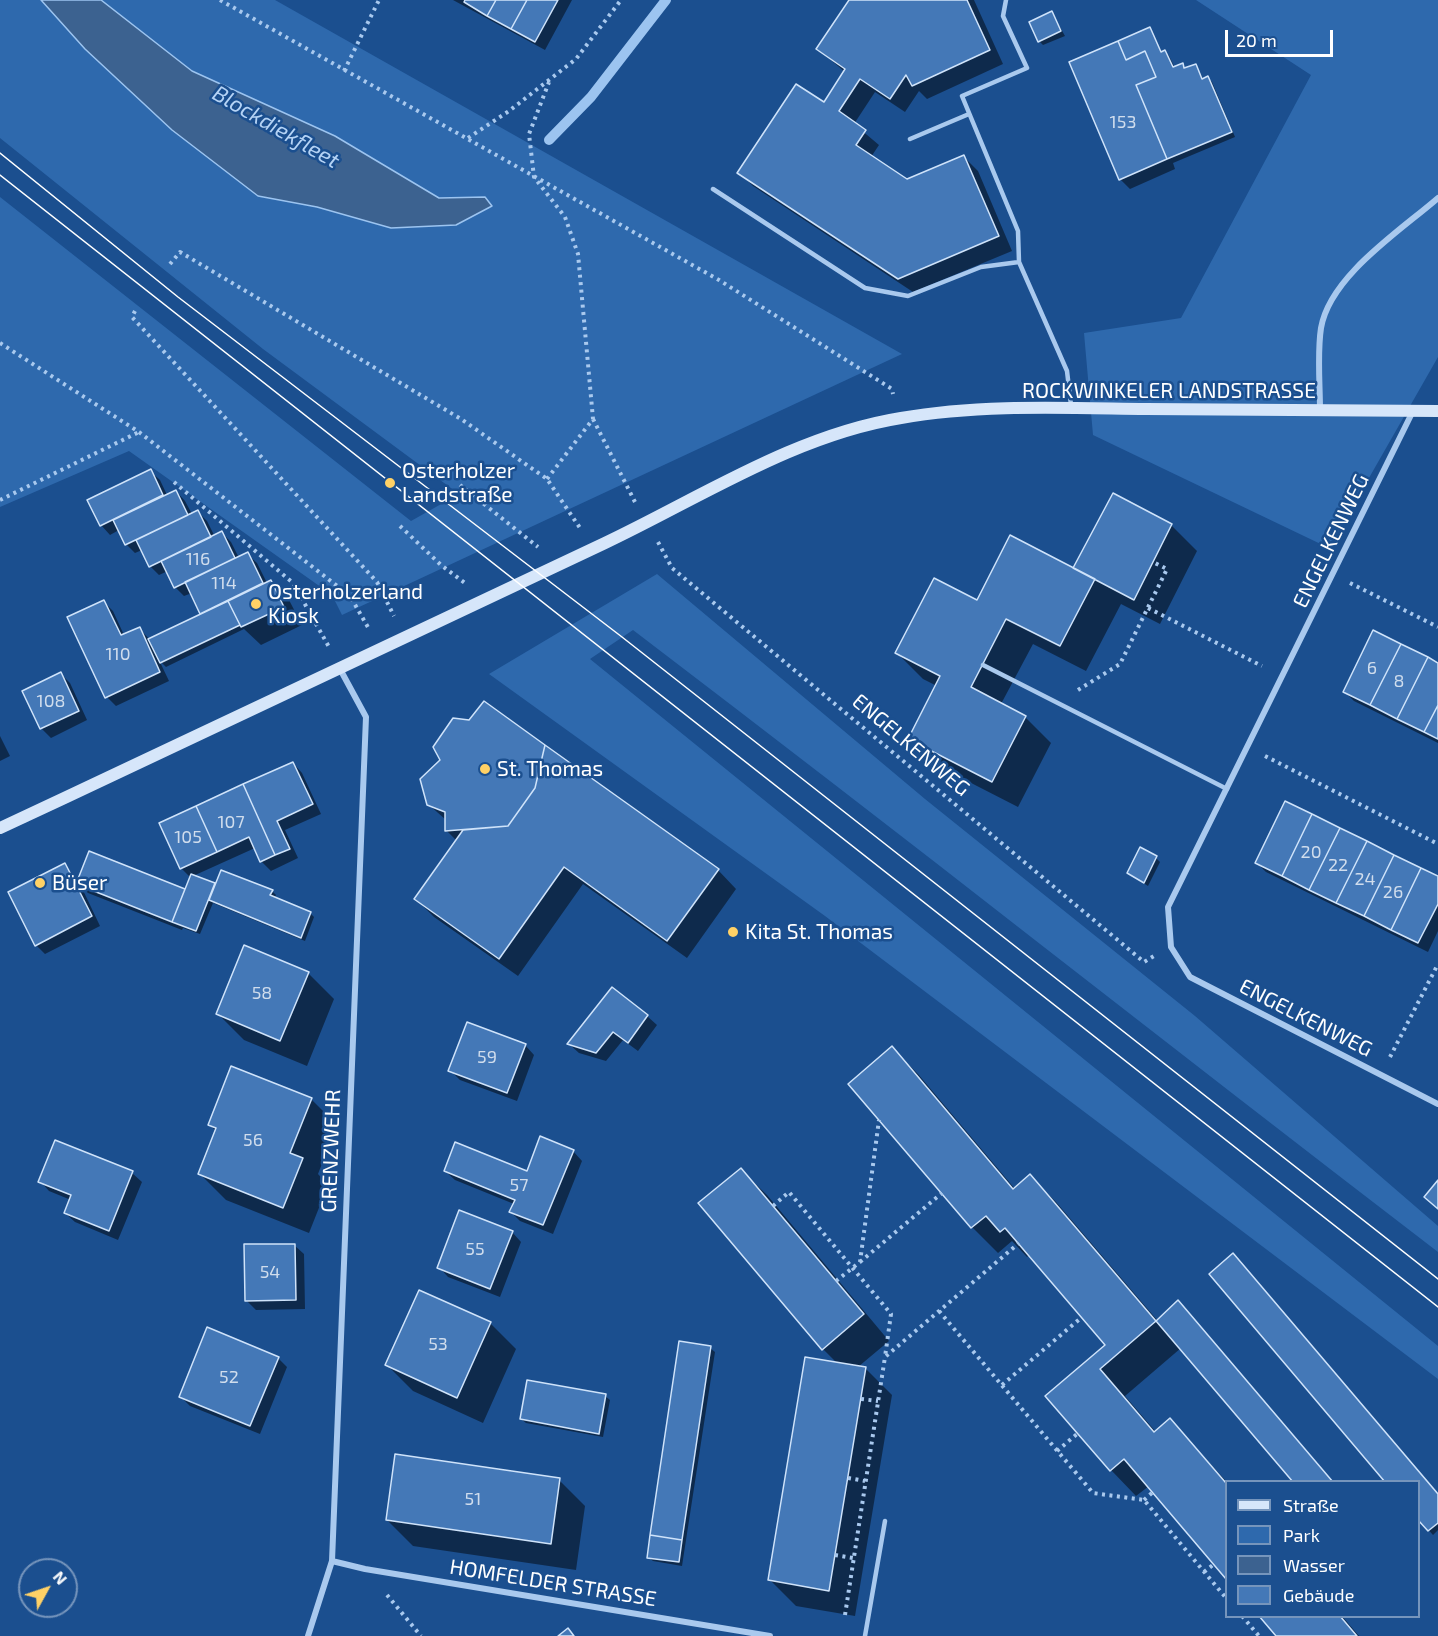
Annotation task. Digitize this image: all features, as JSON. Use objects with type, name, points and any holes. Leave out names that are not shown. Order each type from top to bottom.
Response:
[{"type":"main road","name":"ROCKWINKELER LANDSTRASSE","points":[[899,418],[977,410],[1071,408],[1438,411]]},
{"type":"main road","points":[[0,828],[405,639],[647,523],[750,470],[805,446],[899,418]]},
{"type":"street","points":[[1320,411],[1321,328],[1329,301],[1345,278],[1438,198]]},
{"type":"street","name":"ENGELKENWEG","points":[[1414,411],[1168,907],[1171,947],[1191,977],[1438,1104]]},
{"type":"street","name":"GRENZWEHR","points":[[308,1636],[332,1561],[366,717],[340,669]]},
{"type":"street","name":"HOMFELDER STRASSE","points":[[332,1561],[365,1569],[770,1636]]},
{"type":"lane","points":[[1006,0],[1003,16],[1027,68],[962,96],[1018,231],[1019,262],[1067,371],[1071,408]]},
{"type":"lane","points":[[910,139],[969,114]]},
{"type":"lane","points":[[713,189],[866,288],[908,296],[981,267],[1019,262]]},
{"type":"lane","points":[[983,665],[1227,789]]},
{"type":"lane","points":[[865,1636],[885,1521]]},
{"type":"path","points":[[220,0],[719,280],[892,389],[899,418]]},
{"type":"path","points":[[344,71],[379,0]]},
{"type":"path","points":[[468,138],[549,82],[576,59],[621,0]]},
{"type":"path","points":[[549,82],[529,134],[534,177],[566,217],[579,254],[593,419],[647,523]]},
{"type":"path","points":[[170,264],[180,252],[461,419],[547,479],[593,549]]},
{"type":"path","points":[[135,311],[132,317],[377,582],[405,639]]},
{"type":"path","points":[[0,343],[140,432],[350,596],[381,650]]},
{"type":"path","points":[[547,479],[593,419]]},
{"type":"path","points":[[0,500],[140,432]]},
{"type":"path","points":[[174,483],[293,582],[340,669]]},
{"type":"path","points":[[460,485],[559,565]]},
{"type":"path","name":"ENGELKENWEG","points":[[647,523],[672,568],[1144,962],[1171,947]]},
{"type":"path","points":[[400,526],[441,565]]},
{"type":"path","points":[[1057,703],[1120,664],[1167,569],[1153,561]]},
{"type":"path","points":[[1333,574],[1438,627]]},
{"type":"path","points":[[1148,608],[1283,676]]},
{"type":"path","points":[[1248,748],[1438,844]]},
{"type":"path","points":[[1381,1075],[1438,964]]},
{"type":"path","points":[[860,1262],[879,1120]]},
{"type":"path","points":[[773,1206],[789,1192],[891,1314],[843,1625]]},
{"type":"path","points":[[836,1281],[942,1193]]},
{"type":"path","points":[[885,1358],[1019,1243]]},
{"type":"path","points":[[939,1311],[1093,1493],[1144,1500],[1225,1596]]},
{"type":"path","points":[[1002,1385],[1082,1317]]},
{"type":"path","points":[[861,1399],[878,1401]]},
{"type":"path","points":[[1057,1451],[1077,1434]]},
{"type":"path","points":[[848,1478],[865,1481]]},
{"type":"path","points":[[1144,1500],[1153,1492]]},
{"type":"path","points":[[835,1555],[854,1558]]},
{"type":"path","points":[[1204,1572],[1214,1564]]},
{"type":"path","points":[[365,1569],[422,1636]]},
{"type":"path","points":[[1243,1618],[1258,1636]]},
{"type":"green space","points":[[0,0],[275,0],[902,354],[342,615],[332,595],[129,451],[0,507],[0,197],[411,521],[459,494],[263,349],[0,138]]},
{"type":"green space","points":[[1196,0],[1438,0],[1438,357],[1329,548],[1093,435],[1084,333],[1181,318],[1311,75]]},
{"type":"green space","points":[[657,574],[925,799],[1195,1016],[1438,1226],[1438,1252],[633,630],[590,659],[1438,1346],[1438,1379],[825,916],[489,674]]},
{"type":"water","points":[[41,0],[101,0],[192,71],[335,136],[439,198],[485,197],[492,206],[456,225],[391,228],[317,207],[258,196],[172,130],[85,49]]},
{"type":"building","points":[[465,0],[496,0],[487,16],[464,2]]},
{"type":"building","points":[[496,0],[527,0],[511,29],[487,16]]},
{"type":"building","points":[[527,0],[558,0],[535,42],[511,29]]},
{"type":"building","points":[[849,0],[967,0],[990,50],[912,86],[906,75],[890,99],[860,79],[839,111],[866,130],[856,145],[907,179],[964,155],[999,236],[898,279],[737,173],[796,84],[824,102],[845,69],[816,49]]},
{"type":"building","points":[[1052,11],[1061,31],[1038,42],[1029,22]]},
{"type":"building","points":[[1150,27],[1161,52],[1165,50],[1173,67],[1183,63],[1184,68],[1196,64],[1202,79],[1208,76],[1232,132],[1167,159],[1136,85],[1156,77],[1145,51],[1126,60],[1118,41]]},
{"type":"building","points":[[1118,41],[1126,60],[1145,51],[1156,77],[1136,85],[1167,159],[1119,180],[1069,62]]},
{"type":"building","points":[[151,469],[163,495],[100,526],[87,500]]},
{"type":"building","points":[[176,490],[188,515],[125,545],[113,520]]},
{"type":"building","points":[[1113,493],[1172,524],[1134,600],[1073,568]]},
{"type":"building","points":[[198,510],[211,537],[149,567],[136,540]]},
{"type":"building","points":[[222,531],[235,558],[174,588],[161,561]]},
{"type":"building","points":[[1010,535],[1095,579],[1060,646],[1006,619],[971,687],[1026,716],[992,782],[908,739],[940,676],[895,653],[934,578],[977,600]]},
{"type":"building","points":[[248,552],[263,583],[200,614],[185,582]]},
{"type":"building","name":"Osterholzerland Kiosk","points":[[271,580],[284,607],[241,627],[228,601]]},
{"type":"building","points":[[104,600],[121,635],[140,627],[160,672],[105,698],[67,617]]},
{"type":"building","points":[[228,601],[240,625],[160,663],[148,639]]},
{"type":"building","points":[[1373,630],[1401,644],[1370,705],[1343,692]]},
{"type":"building","points":[[1401,644],[1428,657],[1397,719],[1370,705]]},
{"type":"building","points":[[1428,657],[1438,663],[1438,705],[1424,732],[1397,719]]},
{"type":"building","points":[[61,672],[79,711],[40,729],[22,691]]},
{"type":"building","name":"St. Thomas","points":[[484,701],[545,745],[535,788],[508,826],[445,831],[445,812],[427,805],[420,779],[440,760],[433,747],[453,718],[469,720]]},
{"type":"building","points":[[1438,705],[1438,739],[1424,732]]},
{"type":"building","points":[[545,745],[719,869],[667,941],[564,867],[499,959],[414,899],[463,830],[508,826],[535,788]]},
{"type":"building","points":[[293,762],[313,804],[277,821],[290,849],[275,855],[243,784]]},
{"type":"building","points":[[243,784],[275,855],[260,862],[249,837],[217,852],[196,806]]},
{"type":"building","points":[[1285,801],[1312,814],[1282,876],[1255,863]]},
{"type":"building","points":[[196,806],[217,852],[180,869],[159,823]]},
{"type":"building","points":[[1312,814],[1340,828],[1309,890],[1282,876]]},
{"type":"building","points":[[1340,828],[1367,841],[1336,903],[1309,890]]},
{"type":"building","points":[[1367,841],[1394,855],[1364,916],[1336,903]]},
{"type":"building","points":[[1140,847],[1157,856],[1144,883],[1127,873]]},
{"type":"building","points":[[89,851],[185,889],[172,922],[76,884]]},
{"type":"building","points":[[1394,855],[1421,868],[1391,930],[1364,916]]},
{"type":"building","points":[[65,863],[92,916],[35,946],[8,892]]},
{"type":"building","points":[[1421,868],[1438,876],[1438,904],[1418,943],[1391,930]]},
{"type":"building","points":[[221,870],[273,890],[270,895],[311,912],[301,938],[209,900]]},
{"type":"building","points":[[191,874],[215,883],[196,931],[172,922]]},
{"type":"building","points":[[244,945],[309,972],[280,1041],[216,1014]]},
{"type":"building","points":[[612,987],[648,1015],[628,1043],[613,1032],[596,1053],[567,1044]]},
{"type":"building","points":[[467,1022],[526,1044],[507,1093],[448,1071]]},
{"type":"building","points":[[892,1046],[1013,1189],[1030,1174],[1156,1321],[1100,1369],[1154,1432],[1170,1418],[1225,1482],[1225,1578],[1124,1459],[1110,1471],[1045,1396],[1105,1345],[1005,1228],[1000,1232],[986,1216],[971,1228],[848,1084]]},
{"type":"building","points":[[231,1066],[312,1098],[290,1153],[303,1158],[283,1208],[198,1174],[216,1128],[208,1125]]},
{"type":"building","points":[[540,1136],[574,1150],[543,1225],[509,1212],[515,1200],[444,1171],[455,1142],[527,1171]]},
{"type":"building","points":[[55,1140],[133,1171],[109,1231],[64,1213],[71,1195],[38,1182]]},
{"type":"building","points":[[741,1168],[864,1314],[822,1350],[698,1203]]},
{"type":"building","points":[[1438,1180],[1438,1209],[1424,1197]]},
{"type":"building","points":[[459,1210],[513,1231],[490,1289],[437,1268]]},
{"type":"building","points":[[244,1244],[295,1244],[296,1300],[245,1301]]},
{"type":"building","points":[[1233,1253],[1438,1494],[1438,1523],[1428,1531],[1420,1522],[1420,1480],[1383,1480],[1209,1274]]},
{"type":"building","points":[[419,1290],[491,1322],[457,1398],[385,1365]]},
{"type":"building","points":[[1178,1300],[1331,1480],[1291,1480],[1156,1321]]},
{"type":"building","points":[[207,1327],[279,1357],[250,1426],[179,1397]]},
{"type":"building","points":[[679,1341],[711,1346],[682,1540],[650,1535]]},
{"type":"building","points":[[805,1357],[866,1367],[829,1591],[768,1580]]},
{"type":"building","points":[[527,1380],[606,1394],[599,1434],[520,1419]]},
{"type":"building","points":[[395,1454],[560,1478],[551,1544],[386,1520]]},
{"type":"building","points":[[650,1535],[682,1540],[679,1562],[647,1558]]},
{"type":"building","points":[[1261,1618],[1342,1618],[1357,1636],[1276,1636]]},
{"type":"building","points":[[568,1628],[574,1636],[558,1636]]},
{"type":"waterway","name":"Blockdiekfleet","points":[[549,140],[591,97],[666,0]]},
{"type":"tram line","points":[[0,153],[178,297],[622,637],[1438,1279]]},
{"type":"tram line","points":[[0,175],[1438,1307]]},
{"type":"place","name":"Osterholzer Landstraße","points":[[390,483]]},
{"type":"place","name":"Osterholzerland Kiosk","points":[[256,604]]},
{"type":"place","name":"St. Thomas","points":[[485,769]]},
{"type":"place","name":"Büser","points":[[40,883]]},
{"type":"place","name":"Kita St. Thomas","points":[[733,932]]}]
